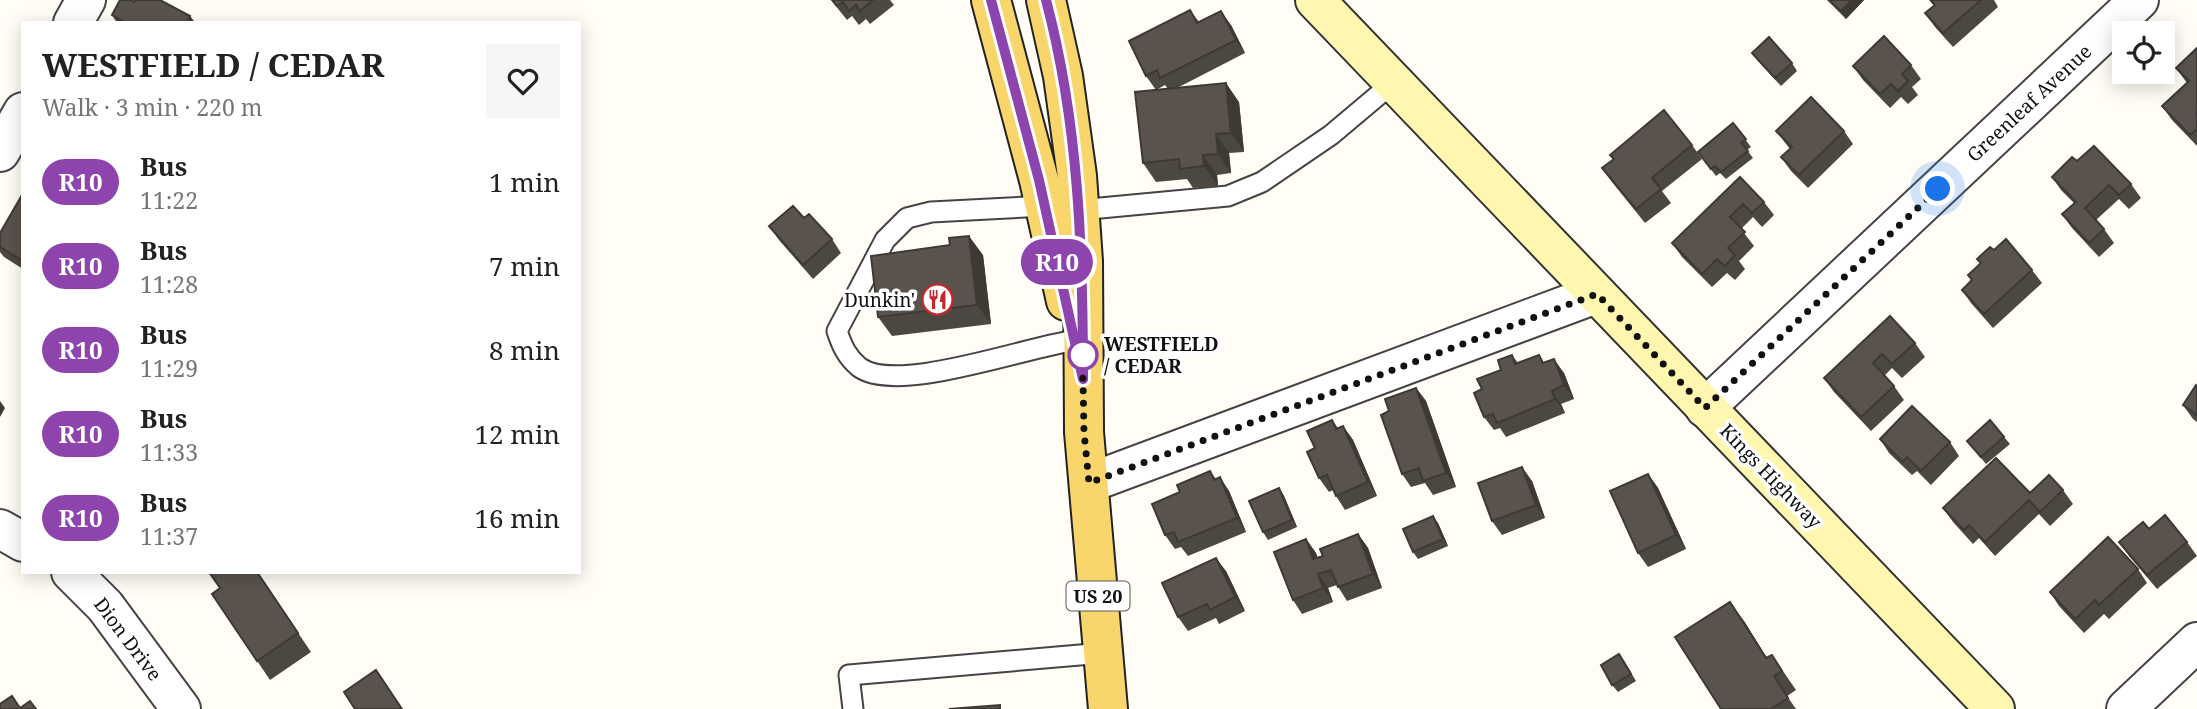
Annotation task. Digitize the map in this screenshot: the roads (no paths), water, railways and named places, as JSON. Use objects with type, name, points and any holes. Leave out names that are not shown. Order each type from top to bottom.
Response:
[{"type":"main road","name":"US 20","points":[[990,0],[1014,83],[1083,261],[1079,340],[1084,432],[1108,709]]},
{"type":"main road","name":"US 20","points":[[1046,0],[1069,109],[1062,208]]},
{"type":"main road","name":"Kings Highway","points":[[1315,0],[1995,709]]},
{"type":"street","points":[[74,21],[86,0]]},
{"type":"street","name":"Greenleaf Avenue","points":[[1705,408],[2139,0]]},
{"type":"street","points":[[0,152],[21,115]]},
{"type":"street","points":[[1089,483],[1597,294]]},
{"type":"street","points":[[0,529],[21,541]]},
{"type":"street","name":"Dion Drive","points":[[74,574],[105,606],[181,709]]},
{"type":"street","points":[[2126,709],[2197,642]]},
{"type":"lane","points":[[1079,340],[924,374],[882,376],[861,368],[843,350],[837,331],[885,240],[907,218],[931,212],[1062,208],[1228,196],[1262,182],[1331,135],[1394,82]]},
{"type":"lane","points":[[853,709],[849,674],[1103,653]]},
{"type":"place","name":"Dunkin'","points":[[938,300]]},
{"type":"place","name":"WESTFIELD / CEDAR","points":[[1083,355]]}]
